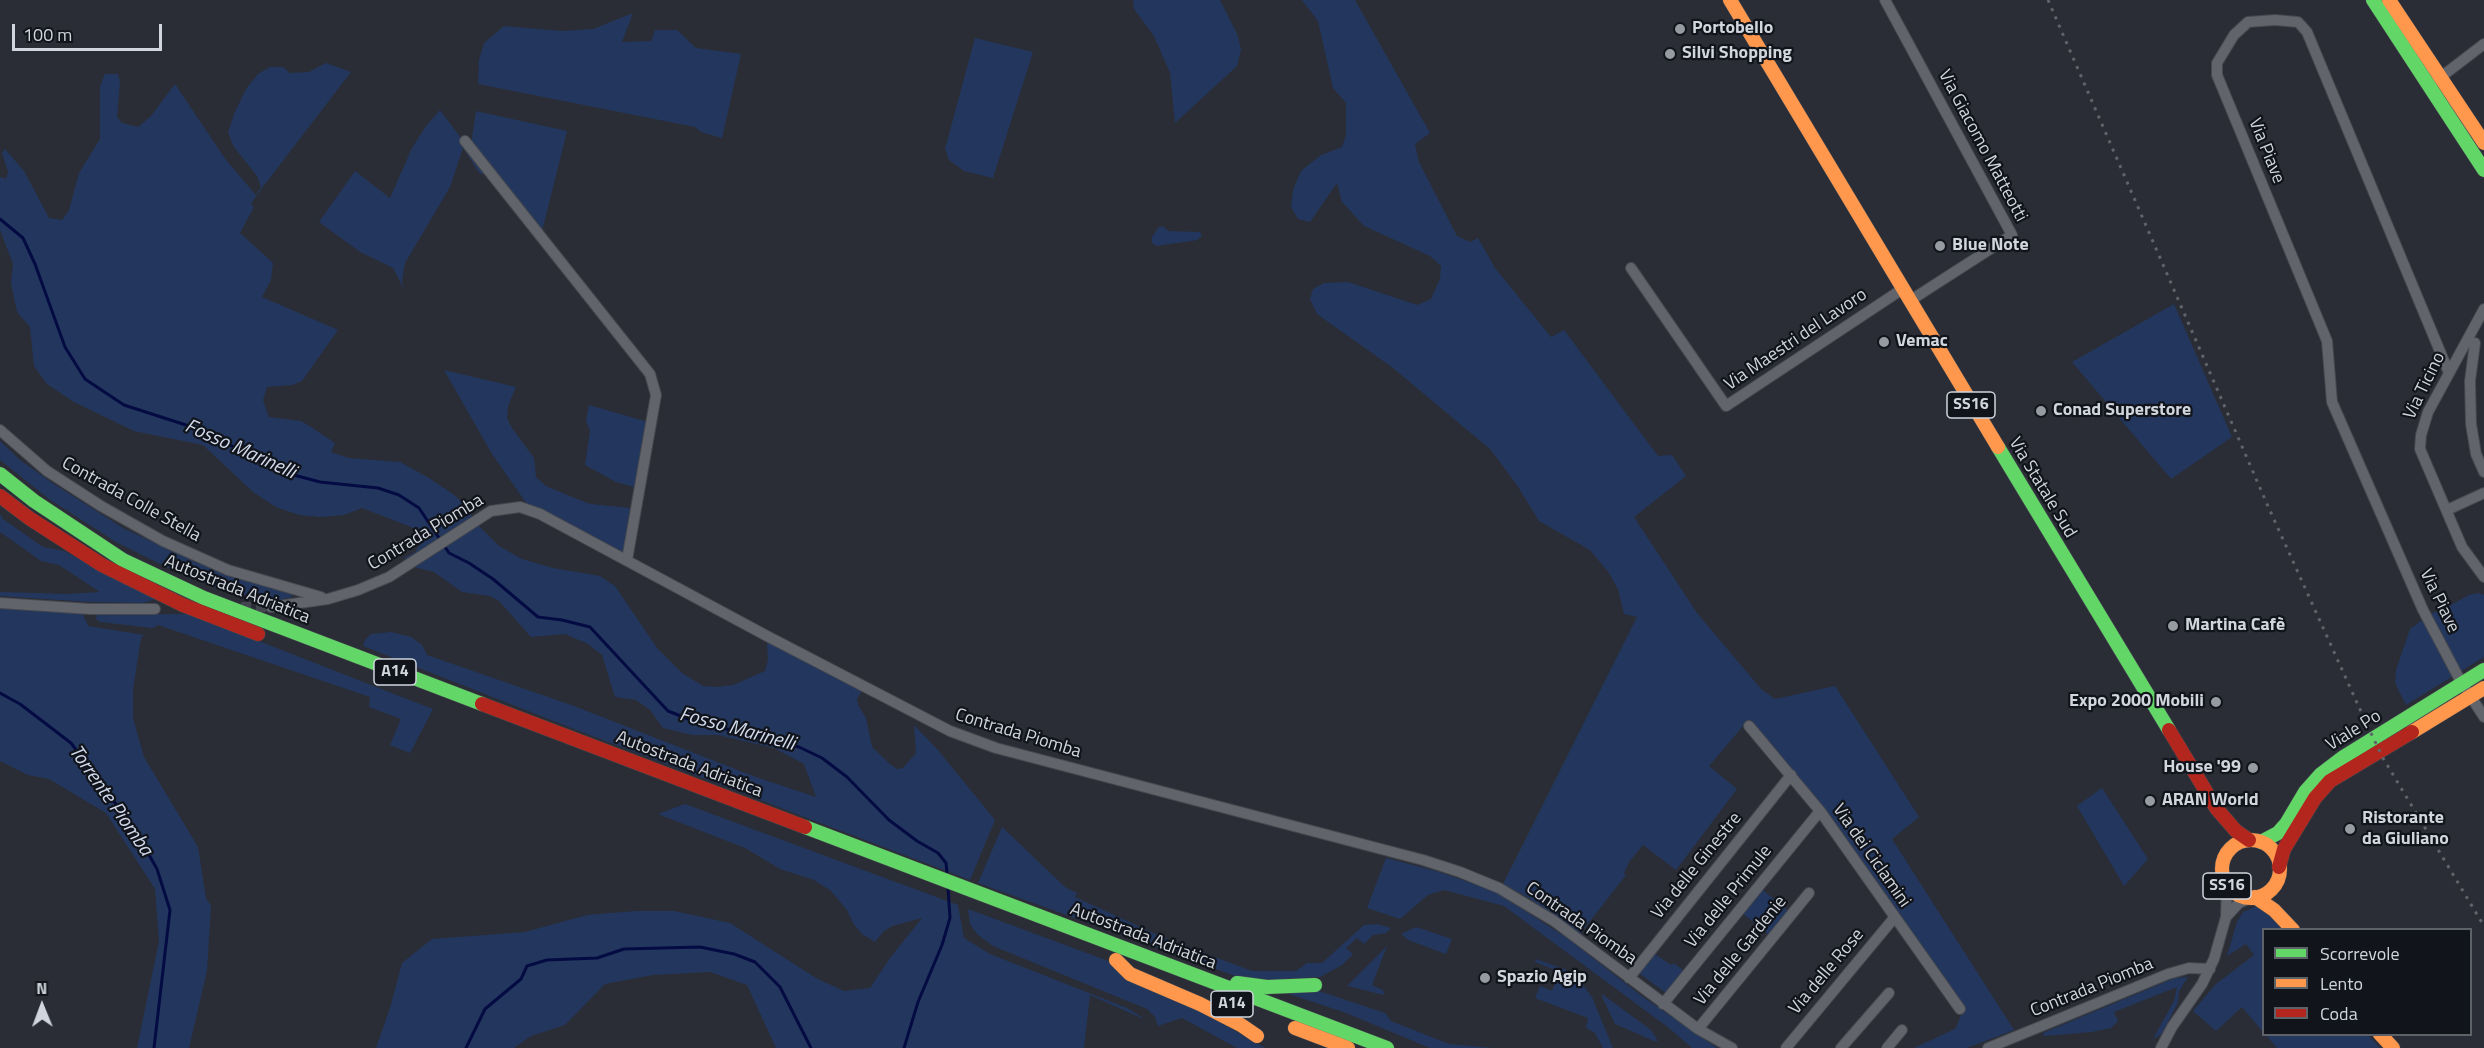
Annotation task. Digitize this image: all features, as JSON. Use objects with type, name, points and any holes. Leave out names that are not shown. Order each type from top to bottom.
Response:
[{"type":"main road","name":"Via Statale Sud","points":[[1730,0],[1908,294],[2005,462],[2216,808]]},
{"type":"main road","points":[[2373,0],[2484,143]]},
{"type":"main road","points":[[2389,0],[2484,170]]},
{"type":"main road","name":"Autostrada Adriatica","points":[[0,474],[34,501],[123,560],[204,598],[1387,1048]]},
{"type":"main road","name":"Autostrada Adriatica","points":[[0,496],[29,519],[102,565],[183,604],[273,640]]},
{"type":"main road","name":"Viale Po","points":[[2255,841],[2278,833],[2305,792],[2332,766],[2484,670]]},
{"type":"main road","name":"Viale Po","points":[[2278,874],[2284,849],[2290,838],[2315,798],[2330,782],[2484,688]]},
{"type":"main road","name":"Autostrada Adriatica","points":[[463,712],[1348,1048]]},
{"type":"main road","name":"SS16","points":[[2216,808],[2236,831],[2274,852],[2278,874],[2279,904],[2290,926]]},
{"type":"main road","name":"SS16","points":[[2216,808],[2225,843],[2223,878],[2227,885],[2237,894],[2253,898],[2290,926]]},
{"type":"main road","name":"SS16","points":[[2223,862],[2229,849],[2255,841]]},
{"type":"main road","name":"SS16","points":[[2253,898],[2268,892],[2278,874]]},
{"type":"main road","points":[[1116,960],[1130,974],[1200,1004],[1257,1036]]},
{"type":"main road","points":[[1159,963],[1172,960],[1227,980],[1254,986],[1315,985]]},
{"type":"main road","points":[[2381,1036],[2393,1048]]},
{"type":"street","name":"Via Giacomo Matteotti","points":[[1885,0],[2012,235],[1908,294]]},
{"type":"street","name":"Via Piave","points":[[2449,374],[2307,32],[2298,22],[2275,20],[2248,22],[2234,35],[2217,63],[2217,75],[2327,341],[2332,402],[2422,610],[2462,683],[2484,717]]},
{"type":"street","points":[[2434,81],[2484,44]]},
{"type":"street","points":[[465,141],[650,374],[656,395],[627,560]]},
{"type":"street","name":"Via Maestri del Lavoro","points":[[1630,268],[1726,406],[1908,294]]},
{"type":"street","name":"Via Ticino","points":[[2484,309],[2475,343],[2449,374],[2428,412],[2421,435],[2420,449],[2462,547],[2484,577]]},
{"type":"street","points":[[2475,343],[2470,381],[2471,424],[2476,453],[2484,472]]},
{"type":"street","name":"Contrada Colle Stella","points":[[0,430],[47,471],[101,506],[163,541],[228,570],[328,599]]},
{"type":"street","points":[[2447,510],[2484,493]]},
{"type":"street","name":"Contrada Piomba","points":[[271,607],[328,599],[358,590],[389,577],[491,511],[520,507],[540,514],[766,636],[950,731],[996,748],[1460,872],[1499,888],[1531,906],[1698,1029],[1732,1048]]},
{"type":"street","points":[[0,603],[90,609],[155,609]]},
{"type":"street","name":"Via dei Ciclamini","points":[[1749,726],[1820,811],[1959,1009]]},
{"type":"street","name":"Via delle Ginestre","points":[[1629,978],[1791,775]]},
{"type":"street","name":"Via delle Primule","points":[[1663,1004],[1820,811]]},
{"type":"street","points":[[2161,1048],[2172,1026],[2210,969],[2226,917],[2227,885]]},
{"type":"street","name":"Via delle Gardenie","points":[[1698,1029],[1809,893]]},
{"type":"street","points":[[2226,917],[2239,903],[2253,898]]},
{"type":"street","name":"Via delle Rose","points":[[1786,1048],[1894,918]]},
{"type":"street","name":"Contrada Piomba","points":[[1988,1048],[2168,974],[2189,968],[2210,969]]},
{"type":"street","points":[[1841,1048],[1889,993]]},
{"type":"street","points":[[1887,1048],[1902,1030]]},
{"type":"shaded area","points":[[1133,0],[1220,0],[1238,36],[1241,50],[1237,66],[1175,123],[1170,73],[1154,36],[1134,9]]},
{"type":"shaded area","points":[[1302,0],[1355,0],[1430,133],[1415,144],[1419,162],[1457,236],[1470,242],[1478,238],[1495,268],[1551,337],[1564,330],[1658,456],[1672,455],[1686,476],[1634,517],[1697,613],[1761,689],[1775,699],[1835,686],[1919,817],[1892,839],[2014,1030],[1967,1048],[1914,1048],[1955,1029],[1964,1009],[1825,809],[1749,719],[1709,766],[1737,789],[1676,870],[1643,845],[1629,862],[1624,873],[1626,875],[1580,934],[1529,898],[1503,884],[1637,617],[1624,614],[1618,589],[1609,573],[1590,550],[1539,521],[1517,485],[1490,449],[1393,368],[1317,314],[1310,299],[1313,289],[1324,283],[1348,282],[1417,305],[1431,299],[1440,279],[1441,266],[1430,256],[1364,226],[1342,202],[1337,183],[1310,222],[1298,219],[1291,207],[1293,190],[1301,171],[1321,155],[1342,147],[1346,135],[1346,103],[1333,88],[1318,21]]},
{"type":"shaded area","points":[[633,13],[622,42],[651,41],[655,30],[677,30],[696,48],[741,54],[722,138],[701,132],[695,127],[478,84],[479,60],[484,43],[504,26],[562,31],[593,29]]},
{"type":"shaded area","points":[[975,38],[1033,52],[993,178],[964,171],[949,160],[945,149]]},
{"type":"shaded area","points":[[326,63],[351,72],[256,196],[251,204],[254,207],[240,233],[273,263],[271,280],[262,297],[338,330],[302,381],[292,385],[267,387],[263,400],[269,417],[301,421],[335,443],[331,452],[349,458],[400,462],[429,478],[461,501],[479,526],[499,546],[522,559],[553,568],[600,576],[615,586],[657,648],[682,673],[703,686],[733,685],[765,671],[768,660],[767,642],[862,691],[857,699],[858,705],[866,718],[872,747],[897,769],[903,768],[916,753],[914,725],[937,749],[995,820],[970,880],[363,646],[371,634],[391,632],[411,637],[422,645],[427,655],[574,706],[753,776],[816,797],[804,764],[774,748],[718,735],[692,735],[663,728],[650,710],[636,700],[615,697],[602,655],[588,644],[565,634],[531,637],[499,601],[490,596],[462,592],[434,572],[414,567],[404,558],[415,552],[421,543],[422,538],[416,529],[362,508],[344,515],[321,517],[299,515],[276,507],[253,492],[203,445],[134,431],[74,402],[47,384],[34,366],[30,327],[17,312],[11,283],[13,264],[0,230],[0,177],[6,179],[8,172],[2,153],[5,149],[24,171],[49,218],[62,220],[69,210],[79,173],[100,139],[100,86],[105,74],[118,74],[120,82],[117,117],[122,123],[138,127],[151,116],[175,84],[226,160],[256,195],[261,187],[257,176],[234,147],[228,133],[246,89],[258,74],[270,67],[283,67],[290,73],[309,72]]},
{"type":"shaded area","points":[[440,110],[487,173],[480,174],[463,148],[450,187],[405,263],[402,281],[404,289],[393,268],[360,252],[319,222],[355,171],[390,198],[412,148]]},
{"type":"shaded area","points":[[476,111],[567,131],[541,235],[471,144]]},
{"type":"shaded area","points":[[1163,226],[1168,231],[1200,232],[1202,236],[1197,240],[1157,246],[1152,243],[1152,237],[1158,228]]},
{"type":"shaded area","points":[[2174,304],[2232,437],[2171,479],[2072,362]]},
{"type":"shaded area","points":[[444,370],[516,387],[508,406],[507,418],[534,458],[536,477],[546,486],[590,504],[630,508],[624,553],[537,507],[527,504],[492,454]]},
{"type":"shaded area","points":[[589,405],[648,422],[634,487],[616,482],[585,465],[590,431],[586,421]]},
{"type":"shaded area","points":[[0,441],[20,460],[123,528],[197,563],[292,594],[292,597],[279,600],[268,599],[267,595],[233,595],[170,569],[116,542],[49,499],[0,460]]},
{"type":"shaded area","points":[[0,514],[3,519],[43,547],[64,551],[156,599],[143,603],[90,602],[0,596],[0,592],[68,594],[100,592],[59,565],[41,561],[0,532]]},
{"type":"shaded area","points":[[2478,593],[2484,595],[2484,657],[2406,705],[2395,683],[2396,670],[2410,629],[2432,613]]},
{"type":"shaded area","points":[[0,607],[82,612],[88,626],[144,635],[141,638],[133,689],[133,718],[144,757],[198,847],[206,898],[211,906],[207,971],[189,1048],[137,1048],[159,941],[155,889],[106,813],[49,779],[28,775],[0,761]]},
{"type":"shaded area","points":[[190,614],[433,709],[410,753],[390,745],[401,719],[369,707],[370,697],[158,625],[153,628],[100,622],[96,619],[97,615]]},
{"type":"shaded area","points":[[2102,788],[2148,859],[2124,886],[2077,806]]},
{"type":"shaded area","points":[[685,804],[958,905],[964,938],[990,954],[1127,1008],[1148,1021],[1090,995],[1084,1048],[776,1048],[747,985],[710,972],[653,975],[605,984],[565,1025],[531,1036],[514,1048],[376,1048],[402,963],[432,939],[525,932],[587,915],[674,911],[730,923],[816,978],[844,991],[870,988],[890,958],[922,918],[892,926],[884,931],[875,942],[862,934],[853,923],[847,910],[831,891],[814,880],[780,869],[745,848],[658,814]]},
{"type":"shaded area","points":[[1002,827],[1065,887],[1077,893],[1075,897],[1162,937],[1252,971],[1296,971],[1307,963],[1322,963],[1364,925],[1377,924],[1391,928],[1386,933],[1373,935],[1364,944],[1357,938],[1346,948],[1353,954],[1342,965],[1320,977],[1249,981],[978,883]]},
{"type":"shaded area","points":[[1386,858],[1436,871],[1494,891],[1567,938],[1643,997],[1717,1048],[1692,1048],[1669,1028],[1504,906],[1444,890],[1428,895],[1400,919],[1367,908]]},
{"type":"shaded area","points":[[1760,888],[1789,911],[1769,935],[1741,912]]},
{"type":"shaded area","points":[[2257,906],[2263,907],[2282,928],[2262,928],[2262,1031],[2242,1007],[2216,1031],[2193,1011],[2216,984],[2254,955],[2246,944],[2227,956],[2237,922],[2243,912]]},
{"type":"shaded area","points":[[968,909],[1119,965],[1265,1048],[1237,1048],[1182,1018],[1158,1026],[1155,1017],[1147,1009],[993,946],[977,934],[970,924]]},
{"type":"shaded area","points":[[1416,927],[1452,939],[1446,954],[1408,940],[1401,934]]},
{"type":"shaded area","points":[[1387,946],[1372,985],[1383,990],[1384,995],[1347,986]]},
{"type":"shaded area","points":[[1652,952],[1684,971],[1666,993],[1636,971]]},
{"type":"shaded area","points":[[1536,959],[1567,970],[1583,985],[1592,997],[1613,1048],[1603,1048],[1595,1033],[1586,1028],[1588,1018],[1535,998],[1540,986],[1552,991],[1560,972],[1535,962]]},
{"type":"shaded area","points":[[2188,977],[2179,991],[2178,1002],[2162,1034],[2153,1039],[2174,1001],[2177,987],[2114,1012],[2118,1021],[2111,1028],[2044,1036],[2043,1033],[2175,978]]},
{"type":"shaded area","points":[[1310,988],[1385,1013],[1391,1021],[1449,1044],[1494,1048],[1430,1048],[1346,1013],[1277,990]]},
{"type":"shaded area","points":[[1602,994],[1651,1030],[1658,1041],[1615,1024]]},
{"type":"shaded area","points":[[2267,1036],[2369,1036],[2380,1048],[2277,1048]]},
{"type":"waterway","name":"Fosso Marinelli","points":[[0,219],[23,238],[35,264],[65,347],[85,379],[124,405],[189,426],[234,447],[275,470],[320,482],[378,488],[399,495],[419,508],[449,553],[493,579],[538,617],[590,627],[668,711],[701,724],[799,747],[822,758],[847,777],[889,820],[938,853],[946,863],[947,872]]},
{"type":"waterway","name":"Torrente Piomba","points":[[0,693],[20,704],[71,743],[135,830],[157,869],[170,910],[154,1048]]},
{"type":"waterway","name":"Fosso Marinelli","points":[[904,1048],[918,1002],[942,945],[950,918],[948,888]]},
{"type":"waterway","name":"Torrente Piomba","points":[[466,1048],[485,1009],[521,979],[527,966],[547,960],[597,958],[624,949],[700,947],[734,954],[755,962],[780,987],[811,1048]]},
{"type":"tunnel","points":[[241,607],[271,607]]},
{"type":"railway","points":[[2048,0],[2267,504],[2368,727],[2383,758],[2484,926]]},
{"type":"traffic: fast","points":[[2373,0],[2484,170]]},
{"type":"traffic: fast","points":[[1998,447],[2169,730]]},
{"type":"traffic: fast","points":[[0,474],[34,501],[123,560],[204,598],[482,704]]},
{"type":"traffic: fast","points":[[2261,842],[2278,833],[2286,824],[2305,792],[2321,774],[2342,758],[2484,670]]},
{"type":"traffic: fast","points":[[805,827],[1387,1048]]},
{"type":"traffic: fast","points":[[1237,983],[1267,987],[1315,985]]},
{"type":"traffic: slow","points":[[1730,0],[1998,447]]},
{"type":"traffic: slow","points":[[2389,0],[2484,143]]},
{"type":"traffic: slow","points":[[2412,732],[2484,688]]},
{"type":"traffic: slow","points":[[2251,840],[2267,845],[2275,853],[2280,869],[2275,885],[2267,893],[2251,898],[2235,893],[2227,885],[2222,869],[2227,853],[2235,845],[2251,840]]},
{"type":"traffic: slow","points":[[2255,897],[2274,910],[2291,928]]},
{"type":"traffic: slow","points":[[1116,960],[1130,974],[1200,1004],[1257,1036]]},
{"type":"traffic: slow","points":[[1295,1028],[1348,1048]]},
{"type":"traffic: slow","points":[[2382,1036],[2393,1048]]},
{"type":"traffic: jam","points":[[0,496],[29,518],[102,565],[183,605],[258,634]]},
{"type":"traffic: jam","points":[[482,704],[805,827]]},
{"type":"traffic: jam","points":[[2169,730],[2216,808],[2236,831],[2249,840]]},
{"type":"traffic: jam","points":[[2279,867],[2284,849],[2315,798],[2330,781],[2412,732]]},
{"type":"place","name":"Portobello","points":[[1680,29]]},
{"type":"place","name":"Silvi Shopping","points":[[1670,54]]},
{"type":"place","name":"Blue Note","points":[[1940,246]]},
{"type":"place","name":"Vemac","points":[[1884,342]]},
{"type":"place","name":"Conad Superstore","points":[[2041,411]]},
{"type":"place","name":"Martina Cafè","points":[[2173,626]]},
{"type":"place","name":"Expo 2000 Mobili","points":[[2216,702]]},
{"type":"place","name":"House '99","points":[[2253,768]]},
{"type":"place","name":"ARAN World","points":[[2150,801]]},
{"type":"place","name":"Ristorante da Giuliano","points":[[2350,829]]},
{"type":"place","name":"Spazio Agip","points":[[1485,978]]}]
